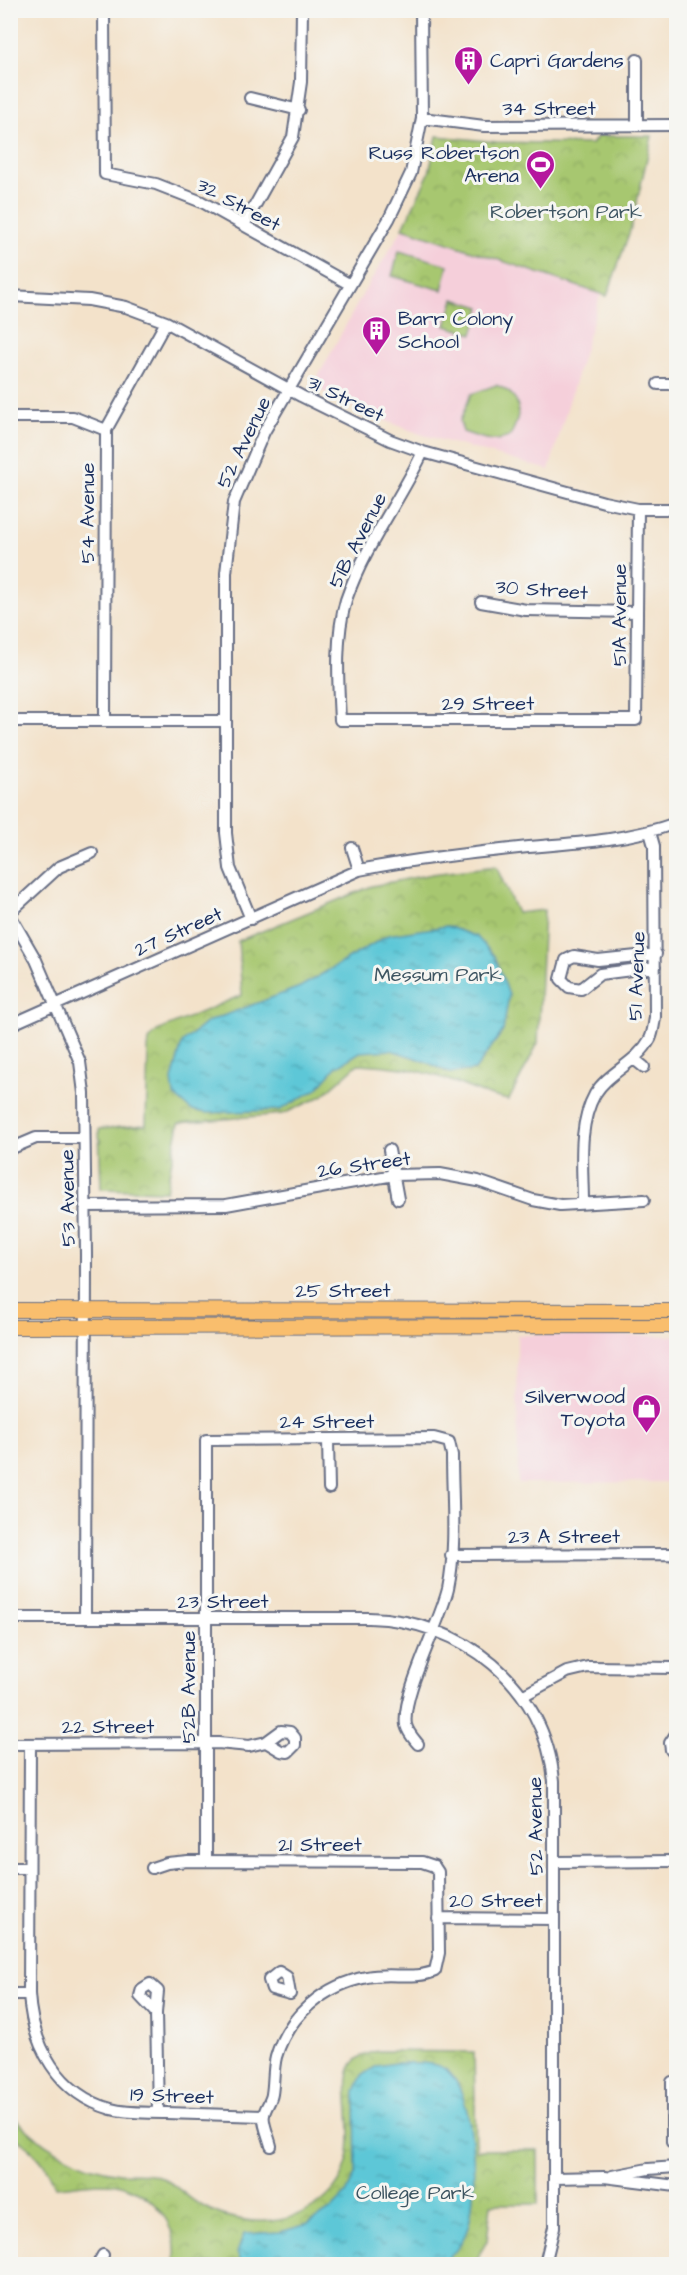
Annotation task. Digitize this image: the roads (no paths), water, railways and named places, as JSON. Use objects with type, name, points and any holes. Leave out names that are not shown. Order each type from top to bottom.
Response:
[{"type":"main road","name":"25 Street","points":[[10,1310],[676,1311]]},
{"type":"main road","name":"25 Street","points":[[10,1327],[676,1326]]},
{"type":"street","name":"32 Street","points":[[104,10],[105,174],[156,184],[202,202],[349,284]]},
{"type":"street","points":[[244,225],[292,142],[299,110],[302,10]]},
{"type":"street","name":"52 Avenue","points":[[251,919],[230,868],[226,833],[226,564],[234,502],[252,456],[388,219],[411,174],[422,118],[421,10]]},
{"type":"street","points":[[637,60],[637,125]]},
{"type":"street","points":[[250,98],[299,110]]},
{"type":"street","name":"34 Street","points":[[422,118],[484,126],[676,125]]},
{"type":"street","name":"31 Street","points":[[10,296],[89,300],[126,307],[166,322],[290,390],[390,440],[423,452],[638,509],[676,509]]},
{"type":"street","name":"54 Avenue","points":[[105,719],[106,430],[166,322]]},
{"type":"street","points":[[658,384],[676,384]]},
{"type":"street","points":[[10,417],[73,417],[106,430]]},
{"type":"street","name":"51B Avenue","points":[[340,720],[339,662],[346,602],[359,566],[423,452]]},
{"type":"street","name":"51A Avenue","points":[[636,720],[638,509]]},
{"type":"street","name":"30 Street","points":[[481,602],[526,610],[636,612]]},
{"type":"street","points":[[10,721],[225,720]]},
{"type":"street","name":"29 Street","points":[[340,720],[636,720]]},
{"type":"street","name":"27 Street","points":[[10,1025],[360,870],[402,861],[599,841],[650,832],[676,823]]},
{"type":"street","name":"51 Avenue","points":[[584,1203],[583,1138],[586,1116],[595,1093],[634,1059],[650,1039],[656,1017],[654,846],[650,832]]},
{"type":"street","points":[[352,848],[360,870]]},
{"type":"street","points":[[10,914],[60,867],[92,854]]},
{"type":"street","name":"53 Avenue","points":[[10,914],[36,960],[80,1062],[84,1093],[85,1618]]},
{"type":"street","points":[[656,954],[598,960],[574,956],[566,960],[561,979],[569,987],[581,989],[600,974],[656,967]]},
{"type":"street","points":[[626,956],[628,969]]},
{"type":"street","points":[[598,960],[600,974]]},
{"type":"street","points":[[634,1059],[644,1067]]},
{"type":"street","points":[[10,1149],[36,1138],[84,1138]]},
{"type":"street","points":[[389,1150],[398,1199]]},
{"type":"street","name":"26 Street","points":[[86,1206],[225,1204],[394,1174],[450,1175],[478,1181],[533,1200],[560,1205],[644,1200]]},
{"type":"street","name":"24 Street","points":[[206,1440],[434,1437],[449,1442],[452,1455],[451,1555]]},
{"type":"street","name":"52B Avenue","points":[[206,1440],[206,1862]]},
{"type":"street","points":[[328,1440],[329,1488]]},
{"type":"street","name":"23 A Street","points":[[451,1555],[670,1554],[676,1557]]},
{"type":"street","points":[[418,1744],[408,1732],[407,1702],[447,1591],[451,1555]]},
{"type":"street","name":"23 Street","points":[[10,1618],[379,1618],[434,1629]]},
{"type":"street","name":"52 Avenue","points":[[434,1629],[482,1654],[524,1695],[542,1733],[553,1770],[554,2227],[545,2265]]},
{"type":"street","points":[[524,1695],[567,1672],[588,1667],[676,1668]]},
{"type":"street","points":[[676,1734],[670,1743],[671,1750],[676,1754]]},
{"type":"street","name":"22 Street","points":[[10,1744],[221,1743],[227,1740],[248,1740],[261,1743]]},
{"type":"street","points":[[10,1994],[29,1994],[30,1744]]},
{"type":"street","points":[[555,1862],[676,1861]]},
{"type":"street","name":"21 Street","points":[[152,1868],[167,1863],[206,1862],[422,1862],[434,1866],[438,1872],[438,1918]]},
{"type":"street","points":[[10,1868],[29,1868]]},
{"type":"street","points":[[271,2146],[263,2116],[270,2103],[275,2060],[282,2040],[304,2009],[327,1992],[354,1980],[385,1975],[426,1975],[435,1971],[439,1953],[438,1918]]},
{"type":"street","name":"20 Street","points":[[438,1918],[554,1919]]},
{"type":"street","name":"19 Street","points":[[29,1994],[34,2031],[45,2058],[71,2088],[110,2109],[130,2113],[263,2116]]},
{"type":"street","points":[[290,1994],[304,2009]]},
{"type":"street","points":[[156,2013],[158,2113]]},
{"type":"street","points":[[672,2082],[672,2142],[676,2142]]},
{"type":"street","points":[[604,2177],[648,2169],[676,2167]]},
{"type":"street","points":[[554,2178],[604,2177],[676,2186]]},
{"type":"water","points":[[447,926],[477,937],[495,957],[509,995],[503,1031],[475,1070],[450,1073],[422,1060],[391,1050],[360,1052],[336,1067],[317,1089],[280,1110],[207,1113],[191,1110],[174,1095],[172,1080],[182,1043],[207,1022],[300,987],[388,935]]},
{"type":"water","name":"College Park","points":[[395,2063],[427,2064],[445,2069],[456,2081],[464,2099],[473,2148],[473,2199],[470,2220],[456,2251],[443,2264],[242,2264],[237,2253],[244,2234],[280,2232],[308,2224],[329,2211],[346,2194],[356,2172],[355,2091],[362,2075],[377,2066]]},
{"type":"place","name":"Capri Gardens","points":[[469,86]]},
{"type":"place","name":"Russ Robertson Arena","points":[[540,190]]},
{"type":"place","name":"Barr Colony School","points":[[377,356]]},
{"type":"place","name":"Silverwood Toyota","points":[[646,1434]]},
{"type":"park label","name":"Robertson Park","points":[[566,211]]},
{"type":"park label","name":"Messum Park","points":[[438,974]]}]
